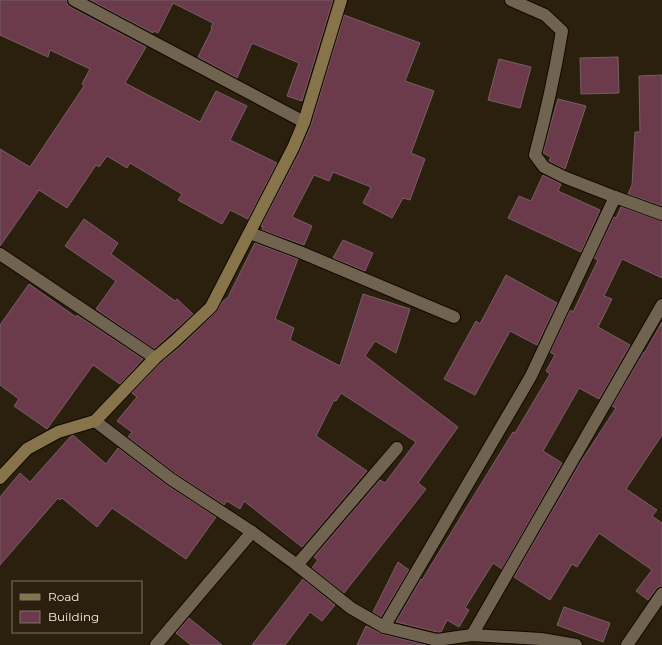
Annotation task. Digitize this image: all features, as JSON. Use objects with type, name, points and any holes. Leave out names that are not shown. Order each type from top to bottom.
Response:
[{"type":"street","points":[[74,0],[304,122]]},
{"type":"street","points":[[0,478],[27,449],[58,432],[95,421],[155,358],[211,307],[293,148],[304,122],[341,0]]},
{"type":"street","points":[[511,0],[545,15],[562,31],[553,81],[535,155],[544,167],[564,177],[662,214]]},
{"type":"street","points":[[384,627],[531,376],[615,197]]},
{"type":"street","points":[[250,233],[300,252],[454,317]]},
{"type":"street","points":[[0,254],[155,358]]},
{"type":"street","points":[[472,635],[662,305]]},
{"type":"street","points":[[95,421],[171,479],[252,532],[297,565],[351,608],[384,627],[436,642],[472,635],[541,639],[576,645]]},
{"type":"street","points":[[297,565],[397,448]]},
{"type":"street","points":[[156,645],[252,532]]},
{"type":"street","points":[[627,645],[662,594]]},
{"type":"building","points":[[0,0],[67,0],[67,4],[70,7],[146,47],[125,83],[200,122],[216,91],[247,106],[230,140],[277,163],[248,219],[230,210],[222,224],[178,200],[182,194],[130,163],[127,168],[107,156],[99,167],[96,165],[67,208],[39,190],[0,246],[0,149],[30,167],[84,86],[82,84],[90,69],[50,50],[48,57],[0,35]]},
{"type":"building","points":[[90,0],[333,0],[302,101],[287,96],[299,63],[252,43],[237,78],[198,57],[212,29],[213,23],[173,3],[158,33],[154,31],[153,33]]},
{"type":"building","points":[[344,15],[420,43],[405,81],[434,91],[411,153],[425,159],[410,200],[403,198],[392,218],[363,203],[371,187],[333,172],[329,181],[314,175],[292,217],[312,226],[304,245],[262,230],[263,227],[261,226],[300,151],[311,125]]},
{"type":"building","points":[[618,57],[619,93],[581,94],[580,58]]},
{"type":"building","points":[[499,59],[531,67],[520,108],[488,100]]},
{"type":"building","points":[[662,75],[662,206],[628,194],[632,185],[635,132],[640,132],[639,76]]},
{"type":"building","points":[[558,99],[586,106],[565,169],[549,161],[551,157],[543,153]]},
{"type":"building","points":[[543,175],[561,184],[558,191],[600,210],[581,252],[508,218],[519,196],[531,201]]},
{"type":"building","points":[[621,207],[662,221],[662,278],[622,259],[604,296],[612,299],[598,327],[630,345],[599,399],[579,388],[543,451],[562,463],[502,569],[493,563],[465,608],[469,610],[459,627],[447,620],[441,632],[437,632],[396,622],[421,579],[422,580],[513,432],[515,433],[550,374],[546,371],[555,355],[550,352],[570,310],[573,312],[598,260],[594,258],[614,217],[616,218]]},
{"type":"building","points":[[84,219],[118,243],[111,254],[175,301],[177,299],[193,314],[154,349],[96,309],[116,281],[65,246]]},
{"type":"building","points":[[343,240],[373,253],[365,271],[333,258]]},
{"type":"building","points":[[255,243],[298,259],[275,319],[294,328],[290,340],[340,366],[363,294],[410,309],[396,353],[375,341],[365,356],[458,427],[418,483],[426,489],[344,593],[312,568],[318,560],[314,557],[380,480],[385,483],[416,442],[341,393],[336,401],[334,400],[316,436],[367,471],[302,547],[244,501],[240,509],[227,501],[224,505],[175,473],[128,437],[132,432],[117,421],[137,397],[132,393],[160,363],[180,347],[216,312],[221,303],[228,297]]},
{"type":"building","points":[[506,275],[557,303],[537,345],[510,331],[475,395],[444,379],[476,321],[480,324]]},
{"type":"building","points":[[29,284],[76,317],[77,315],[143,359],[120,384],[93,365],[47,429],[14,406],[19,399],[0,385],[0,325]]},
{"type":"building","points":[[662,322],[662,435],[626,489],[657,510],[652,516],[662,523],[662,587],[658,587],[648,600],[636,591],[652,570],[599,533],[577,567],[572,564],[550,600],[514,577],[580,463],[616,408],[612,406]]},
{"type":"building","points":[[73,435],[106,464],[118,448],[167,485],[216,517],[186,559],[112,508],[97,527],[62,498],[60,500],[58,498],[0,565],[0,497],[20,473],[30,482]]},
{"type":"building","points":[[398,562],[409,570],[381,617],[373,612]]},
{"type":"building","points":[[303,579],[335,605],[322,621],[310,612],[285,645],[252,645]]},
{"type":"building","points":[[564,607],[610,623],[603,642],[557,625]]},
{"type":"building","points":[[189,618],[222,645],[191,645],[176,633]]},
{"type":"building","points":[[366,626],[382,634],[426,645],[357,645]]}]
